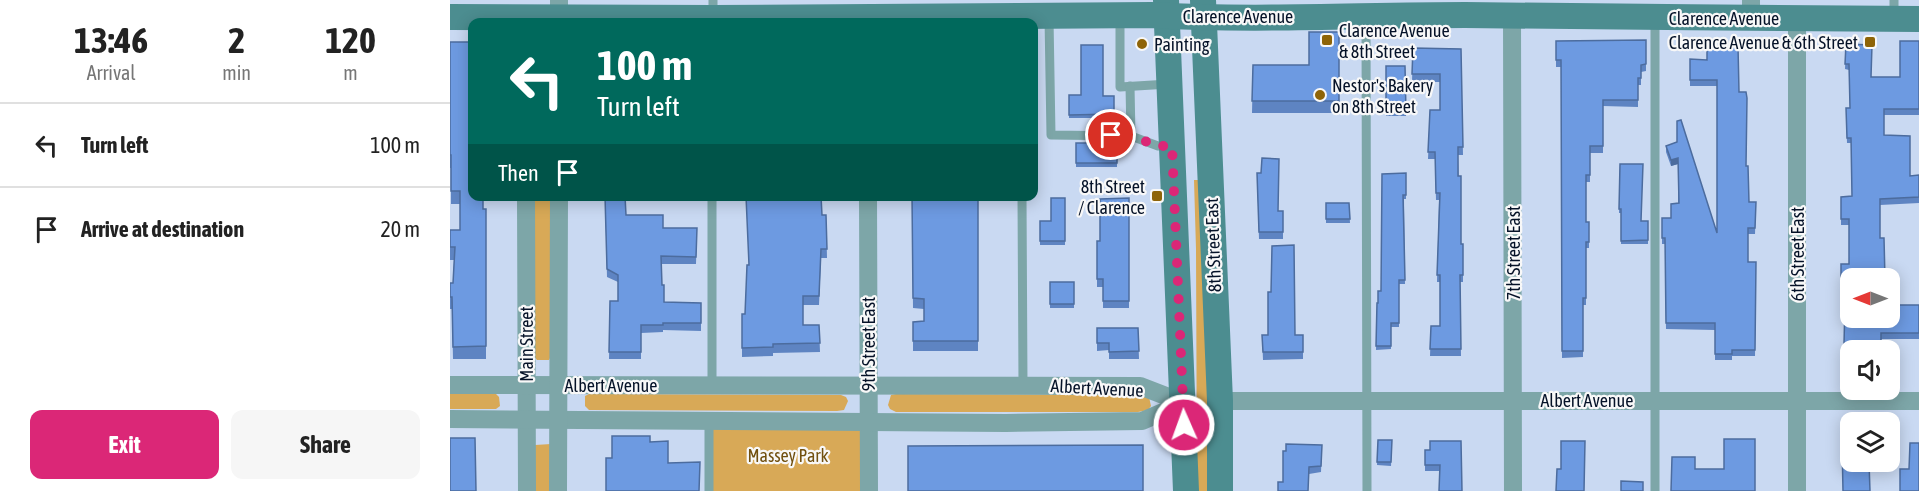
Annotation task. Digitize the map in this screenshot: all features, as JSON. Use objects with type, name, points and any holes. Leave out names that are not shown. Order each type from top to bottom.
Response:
[{"type":"main road","name":"Clarence Avenue","points":[[450,17],[526,13],[1049,15],[1166,8],[1320,12],[1366,16],[1468,8],[1512,16],[1606,13],[1655,18],[1751,8],[1797,18],[1902,12]]},
{"type":"main road","name":"8th Street East","points":[[1166,8],[1186,491]]},
{"type":"main road","name":"8th Street East","points":[[1203,8],[1220,401],[1220,491]]},
{"type":"street","name":"7th Street East","points":[[1512,16],[1513,491]]},
{"type":"street","name":"6th Street East","points":[[1797,18],[1797,491]]},
{"type":"street","name":"Main Street","points":[[526,201],[527,491]]},
{"type":"street","name":"Main Street","points":[[558,491],[559,201]]},
{"type":"street","name":"9th Street East","points":[[868,201],[868,491]]},
{"type":"street","name":"Albert Avenue","points":[[450,385],[1140,386],[1184,403]]},
{"type":"street","name":"Albert Avenue","points":[[1220,401],[1514,399],[1919,401]]},
{"type":"street","name":"Albert Avenue","points":[[450,419],[1142,421],[1184,403]]},
{"type":"lane","points":[[1108,12],[1120,87],[1170,84]]},
{"type":"lane","points":[[1049,15],[1051,135],[1131,136],[1158,146],[1172,146]]},
{"type":"lane","points":[[1366,16],[1367,491]]},
{"type":"lane","points":[[1655,18],[1655,491]]},
{"type":"lane","points":[[1130,86],[1131,136]]},
{"type":"lane","points":[[712,201],[712,385]]},
{"type":"lane","points":[[1022,201],[1023,385]]},
{"type":"lane","points":[[709,420],[709,491]]},
{"type":"green space","points":[[1194,180],[1199,180],[1205,268],[1209,491],[1197,491]]},
{"type":"green space","points":[[534,201],[551,201],[551,356],[549,360],[537,360],[534,356]]},
{"type":"green space","points":[[450,394],[496,394],[499,397],[500,406],[496,409],[450,409]]},
{"type":"green space","points":[[589,394],[841,395],[848,401],[844,410],[837,411],[589,410],[585,406],[585,396]]},
{"type":"green space","points":[[891,395],[1145,395],[1149,397],[1151,406],[1148,410],[1138,412],[896,412],[888,405]]},
{"type":"green space","name":"Massey Park","points":[[709,420],[868,422],[868,491],[709,491]]},
{"type":"green space","points":[[551,444],[553,491],[533,491],[535,445]]},
{"type":"building","points":[[1309,32],[1339,32],[1339,101],[1252,101],[1253,65],[1309,65]]},
{"type":"building","points":[[1646,40],[1646,64],[1641,65],[1641,78],[1638,78],[1638,100],[1603,100],[1603,146],[1590,146],[1590,175],[1586,175],[1586,222],[1589,222],[1589,242],[1586,242],[1583,351],[1562,351],[1561,60],[1556,60],[1556,41]]},
{"type":"building","points":[[1900,41],[1919,41],[1919,109],[1884,109],[1884,135],[1910,136],[1910,176],[1919,175],[1919,197],[1880,199],[1880,238],[1884,238],[1885,268],[1841,268],[1841,264],[1849,264],[1849,219],[1841,219],[1841,197],[1852,196],[1851,138],[1847,138],[1846,108],[1850,108],[1849,64],[1845,64],[1846,44],[1872,45],[1871,77],[1900,77]]},
{"type":"building","points":[[450,42],[468,42],[468,201],[483,201],[483,209],[486,209],[486,346],[453,347],[450,283],[453,283],[455,247],[450,247],[450,230],[460,230],[460,191],[451,191]]},
{"type":"building","points":[[1081,45],[1103,45],[1103,96],[1114,96],[1114,114],[1069,115],[1069,95],[1081,95]]},
{"type":"building","points":[[1716,46],[1738,46],[1739,92],[1746,92],[1747,98],[1746,166],[1748,166],[1749,202],[1756,202],[1755,228],[1748,228],[1748,262],[1756,262],[1755,350],[1732,350],[1732,354],[1715,354],[1715,323],[1666,323],[1665,238],[1662,238],[1662,218],[1671,218],[1671,204],[1679,203],[1678,158],[1671,160],[1666,146],[1677,142],[1677,121],[1681,120],[1717,233],[1717,80],[1690,80],[1690,59],[1707,60],[1707,49],[1716,49]]},
{"type":"building","points":[[1413,48],[1461,49],[1463,147],[1458,147],[1458,176],[1461,176],[1461,244],[1463,244],[1463,275],[1460,275],[1461,349],[1430,349],[1431,326],[1440,326],[1440,275],[1437,275],[1440,193],[1436,193],[1435,152],[1428,152],[1430,110],[1440,110],[1440,74],[1412,74]]},
{"type":"building","points":[[1386,66],[1405,66],[1406,112],[1386,112]]},
{"type":"building","points":[[1076,143],[1117,143],[1117,163],[1076,163]]},
{"type":"building","points":[[1262,158],[1279,159],[1278,211],[1283,211],[1283,232],[1259,232],[1257,173],[1261,173]]},
{"type":"building","points":[[1620,164],[1643,164],[1641,221],[1648,221],[1648,240],[1621,241]]},
{"type":"building","points":[[1406,173],[1406,195],[1403,195],[1405,280],[1399,280],[1399,323],[1391,323],[1391,346],[1376,346],[1378,291],[1381,291],[1382,174]]},
{"type":"building","points":[[1051,198],[1065,198],[1065,241],[1040,241],[1040,221],[1051,221]]},
{"type":"building","points":[[1129,198],[1129,301],[1103,301],[1103,279],[1097,279],[1100,199]]},
{"type":"building","points":[[605,201],[625,201],[626,215],[663,215],[663,228],[697,228],[696,257],[661,256],[662,285],[664,285],[664,302],[701,303],[701,323],[641,325],[641,352],[609,352],[610,301],[618,301],[618,275],[607,269]]},
{"type":"building","points":[[746,201],[821,201],[822,215],[826,215],[827,249],[821,249],[819,296],[803,296],[803,325],[819,325],[820,343],[773,344],[773,347],[742,348],[742,314],[745,314],[747,265],[749,265]]},
{"type":"building","points":[[912,201],[978,201],[978,341],[913,341],[913,322],[924,321],[924,299],[913,298]]},
{"type":"building","points":[[1326,203],[1349,203],[1350,219],[1326,219]]},
{"type":"building","points":[[1294,245],[1295,335],[1303,335],[1303,352],[1263,352],[1262,335],[1268,335],[1268,292],[1271,292],[1272,246]]},
{"type":"building","points":[[1050,282],[1074,282],[1074,304],[1050,304]]},
{"type":"building","points":[[1900,305],[1919,305],[1919,333],[1881,333],[1881,340],[1844,340],[1844,328],[1900,328]]},
{"type":"building","points":[[1097,328],[1138,328],[1139,351],[1109,352],[1109,343],[1097,343]]},
{"type":"building","points":[[612,436],[650,436],[650,442],[668,441],[668,463],[700,462],[699,491],[606,491],[606,458],[612,458]]},
{"type":"building","points":[[450,438],[475,438],[476,491],[450,491]]},
{"type":"building","points":[[1724,439],[1755,439],[1755,491],[1671,491],[1672,457],[1695,457],[1695,469],[1724,469]]},
{"type":"building","points":[[1378,440],[1392,440],[1391,462],[1377,462]]},
{"type":"building","points":[[1430,441],[1461,441],[1462,491],[1439,491],[1440,465],[1425,465],[1425,450],[1430,450]]},
{"type":"building","points":[[1561,441],[1585,441],[1584,491],[1556,491],[1557,469],[1561,469]]},
{"type":"building","points":[[1910,443],[1919,443],[1919,491],[1900,491],[1900,469],[1909,469]]},
{"type":"building","points":[[1286,444],[1322,445],[1321,466],[1309,467],[1308,491],[1278,491],[1278,482],[1283,482],[1283,451],[1286,451]]},
{"type":"building","points":[[1143,445],[1143,491],[908,491],[908,446]]},
{"type":"building","points":[[1843,472],[1869,472],[1870,491],[1843,491]]},
{"type":"building","points":[[1621,481],[1643,482],[1643,491],[1621,491]]},
{"type":"place","name":"Clarence Avenue & 8th Street","points":[[1327,40]]},
{"type":"place","name":"Clarence Avenue & 6th Street","points":[[1870,42]]},
{"type":"place","name":"Painting","points":[[1142,44]]},
{"type":"place","name":"Nestor's Bakery on 8th Street","points":[[1320,95]]},
{"type":"place","name":"8th Street / Clarence","points":[[1157,196]]},
{"type":"route","points":[[1111,135],[1131,136],[1158,146],[1172,146],[1184,425]]}]
